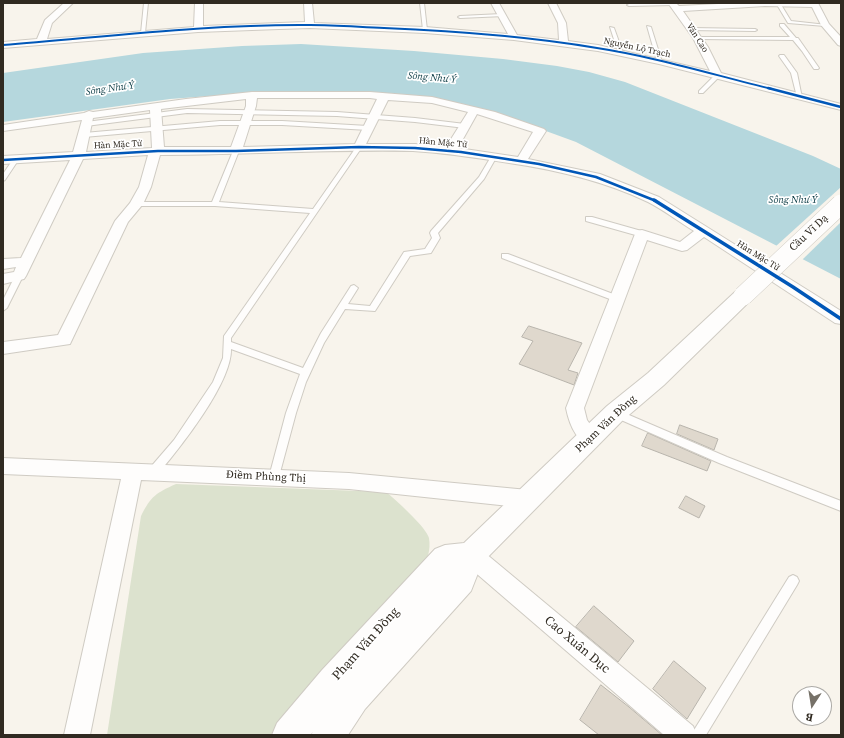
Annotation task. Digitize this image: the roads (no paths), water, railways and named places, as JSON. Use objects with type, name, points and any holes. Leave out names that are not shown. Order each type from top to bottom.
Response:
[{"type":"main road","name":"Cầu Vĩ Dạ","points":[[743,296],[841,204]]},
{"type":"main road","name":"Phạm Văn Đồng","points":[[328,735],[354,698],[461,581],[471,555],[615,414],[656,379],[743,296]]},
{"type":"main road","name":"Phạm Văn Đồng","points":[[289,735],[333,681],[445,558],[471,555]]},
{"type":"street","points":[[41,42],[48,22],[69,3]]},
{"type":"street","points":[[198,29],[200,3]]},
{"type":"street","points":[[308,3],[310,25]]},
{"type":"street","points":[[494,3],[514,37]]},
{"type":"street","points":[[552,3],[562,23],[564,43]]},
{"type":"street","points":[[674,5],[815,4],[825,25],[841,43]]},
{"type":"street","name":"Văn Cao","points":[[674,5],[698,38],[713,64],[717,76]]},
{"type":"street","name":"Nguyễn Lộ Trạch","points":[[3,45],[198,29],[310,25],[425,30],[514,37],[621,52],[841,107]]},
{"type":"street","points":[[236,151],[247,118],[252,95]]},
{"type":"street","points":[[3,128],[86,124],[252,95],[384,96],[432,100],[491,114],[540,131],[521,161]]},
{"type":"street","points":[[359,147],[384,96]]},
{"type":"street","points":[[450,151],[474,110]]},
{"type":"street","points":[[3,348],[64,340],[122,221],[136,204],[145,187],[157,151],[155,111]]},
{"type":"street","points":[[3,279],[19,276],[79,154],[86,124]]},
{"type":"street","name":"Hàn Mặc Tử","points":[[3,160],[79,154],[157,151],[236,151],[359,147],[415,148],[450,151],[521,161],[596,177],[629,188],[654,200],[793,287],[841,319]]},
{"type":"street","points":[[590,438],[578,423],[575,408],[642,234],[682,247],[703,231]]},
{"type":"street","points":[[3,264],[25,262]]},
{"type":"street","name":"Điềm Phùng Thị","points":[[3,466],[349,481],[528,499]]},
{"type":"street","points":[[77,735],[143,472]]},
{"type":"street","name":"Cao Xuân Dục","points":[[471,555],[684,735]]},
{"type":"lane","points":[[143,34],[146,3]]},
{"type":"lane","points":[[422,3],[425,30]]},
{"type":"lane","points":[[778,4],[790,22],[825,25]]},
{"type":"lane","points":[[629,5],[674,5]]},
{"type":"lane","points":[[460,17],[502,15]]},
{"type":"lane","points":[[782,25],[796,39],[816,68]]},
{"type":"lane","points":[[649,26],[660,61]]},
{"type":"lane","points":[[612,28],[621,52]]},
{"type":"lane","points":[[691,29],[755,30]]},
{"type":"lane","points":[[698,38],[796,39]]},
{"type":"lane","points":[[782,56],[794,73],[800,97]]},
{"type":"lane","points":[[701,92],[717,76]]},
{"type":"lane","points":[[155,111],[187,111],[247,118],[368,128]]},
{"type":"lane","points":[[86,124],[156,129],[247,118],[373,117],[465,126]]},
{"type":"lane","points":[[143,472],[178,443],[210,395],[224,369],[227,358],[227,338],[359,147]]},
{"type":"lane","points":[[215,204],[236,151]]},
{"type":"lane","points":[[342,306],[372,309],[407,254],[428,251],[436,238],[434,233],[482,178],[494,156]]},
{"type":"lane","points":[[3,179],[16,159]]},
{"type":"lane","points":[[136,204],[215,204],[315,211]]},
{"type":"lane","points":[[588,219],[642,234]]},
{"type":"lane","points":[[505,256],[618,299]]},
{"type":"lane","points":[[3,308],[19,276]]},
{"type":"lane","points":[[274,477],[294,403],[305,372],[315,351],[354,288]]},
{"type":"lane","points":[[227,344],[305,372]]},
{"type":"lane","points":[[615,414],[723,460],[841,506]]},
{"type":"lane","points":[[698,735],[793,581]]},
{"type":"water","name":"Sông Như Ý","points":[[301,44],[414,51],[503,59],[589,72],[625,82],[813,156],[841,169],[841,279],[576,142],[524,123],[419,99],[286,93],[210,96],[170,99],[3,122],[3,73],[143,53],[242,46]]}]
